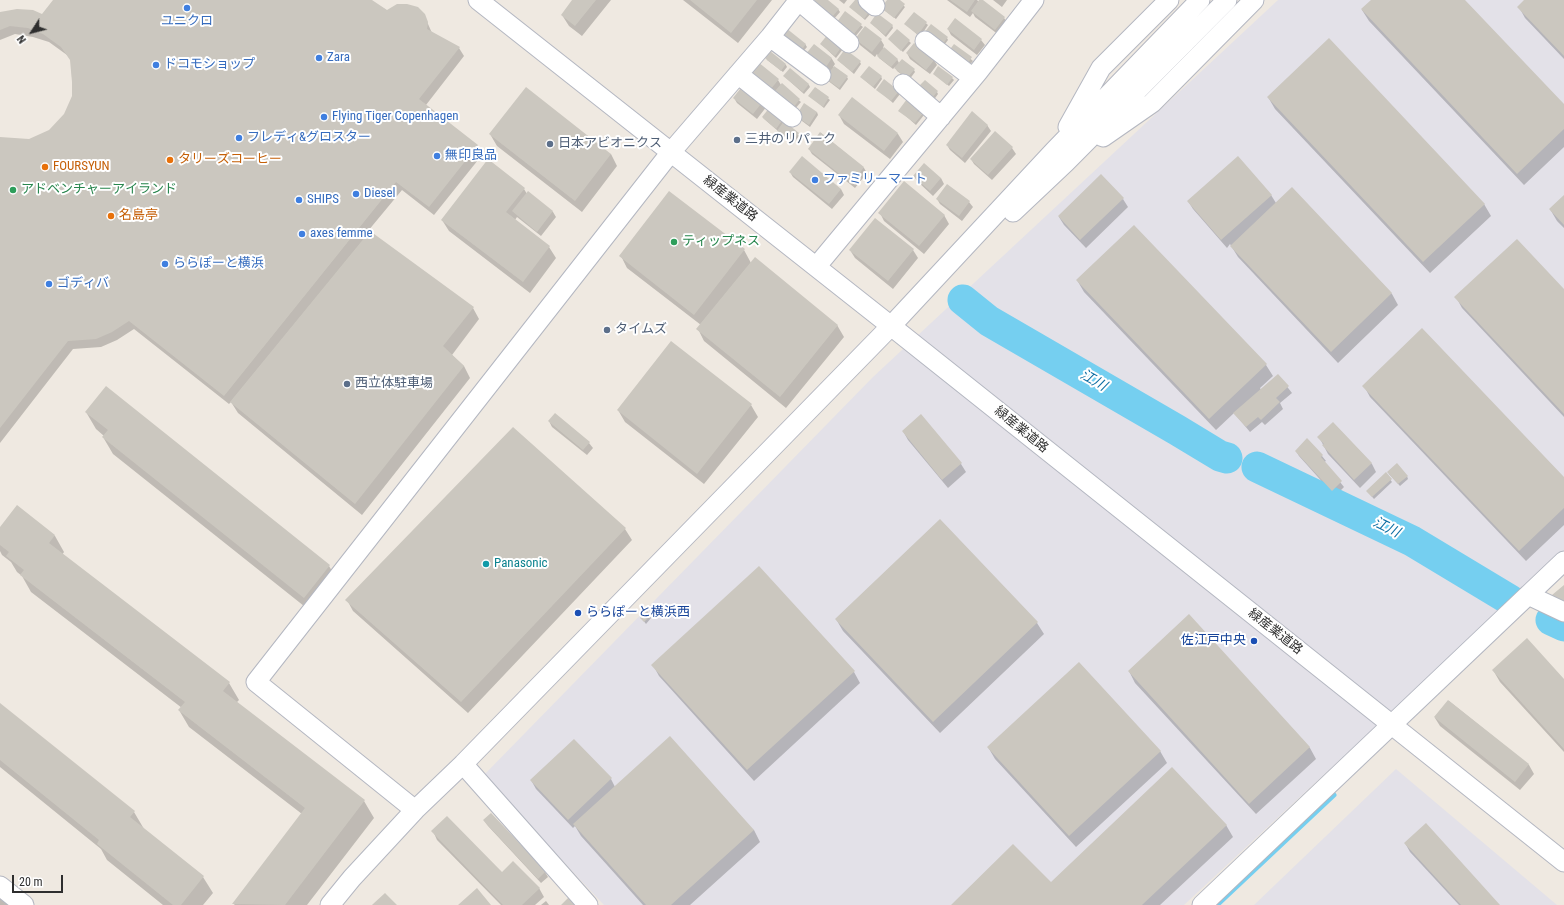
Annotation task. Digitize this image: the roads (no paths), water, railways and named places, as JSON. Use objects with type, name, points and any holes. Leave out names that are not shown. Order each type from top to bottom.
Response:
[{"type":"street","name":"緑産業道路","points":[[478,0],[891,326],[1564,862]]},
{"type":"street","points":[[415,810],[256,682],[671,152],[770,37],[798,0],[849,43]]},
{"type":"street","points":[[816,267],[973,78],[1034,0]]},
{"type":"street","points":[[1060,157],[1101,68],[1169,0]]},
{"type":"street","points":[[1060,157],[1200,0]]},
{"type":"street","points":[[330,905],[352,878],[415,810],[462,764],[891,326],[1060,157],[1227,0]]},
{"type":"street","points":[[1060,157],[1152,103],[1254,0]]},
{"type":"street","points":[[770,37],[821,75]]},
{"type":"street","points":[[925,41],[973,78]]},
{"type":"street","points":[[738,74],[792,117]]},
{"type":"street","points":[[903,84],[941,117]]},
{"type":"street","points":[[1202,905],[1564,561]]},
{"type":"street","points":[[1528,595],[1564,612]]},
{"type":"street","points":[[462,764],[588,905]]},
{"type":"street","points":[[0,886],[24,905]]},
{"type":"waterway","name":"江川","points":[[963,300],[989,321],[1220,456],[1227,458]]},
{"type":"waterway","name":"江川","points":[[1257,467],[1412,541],[1510,600]]},
{"type":"waterway","name":"江川","points":[[1551,620],[1564,626]]},
{"type":"waterway","points":[[1217,905],[1334,795]]},
{"type":"place","name":"ユニクロ","points":[[187,8]]},
{"type":"place","name":"Zara","points":[[319,58]]},
{"type":"place","name":"ドコモショップ","points":[[156,65]]},
{"type":"place","name":"Flying Tiger Copenhagen","points":[[324,117]]},
{"type":"place","name":"フレディ&グロスター","points":[[239,138]]},
{"type":"place","name":"三井のリパーク","points":[[737,140]]},
{"type":"place","name":"日本アビオニクス","points":[[550,144]]},
{"type":"place","name":"無印良品","points":[[437,156]]},
{"type":"place","name":"タリーズコーヒー","points":[[170,160]]},
{"type":"place","name":"FOURSYUN","points":[[45,167]]},
{"type":"place","name":"ファミリーマート","points":[[815,180]]},
{"type":"place","name":"アドベンチャーアイランド","points":[[13,190]]},
{"type":"place","name":"Diesel","points":[[356,194]]},
{"type":"place","name":"SHIPS","points":[[299,200]]},
{"type":"place","name":"名島亭","points":[[111,216]]},
{"type":"place","name":"axes femme","points":[[302,234]]},
{"type":"place","name":"ティップネス","points":[[674,242]]},
{"type":"place","name":"ららぽーと横浜","points":[[165,264]]},
{"type":"place","name":"ゴディバ","points":[[49,284]]},
{"type":"place","name":"タイムズ","points":[[607,330]]},
{"type":"place","name":"西立体駐車場","points":[[347,384]]},
{"type":"place","name":"Panasonic","points":[[486,564]]},
{"type":"place","name":"ららぽーと横浜西","points":[[578,613]]},
{"type":"place","name":"佐江戸中央","points":[[1254,641]]}]
